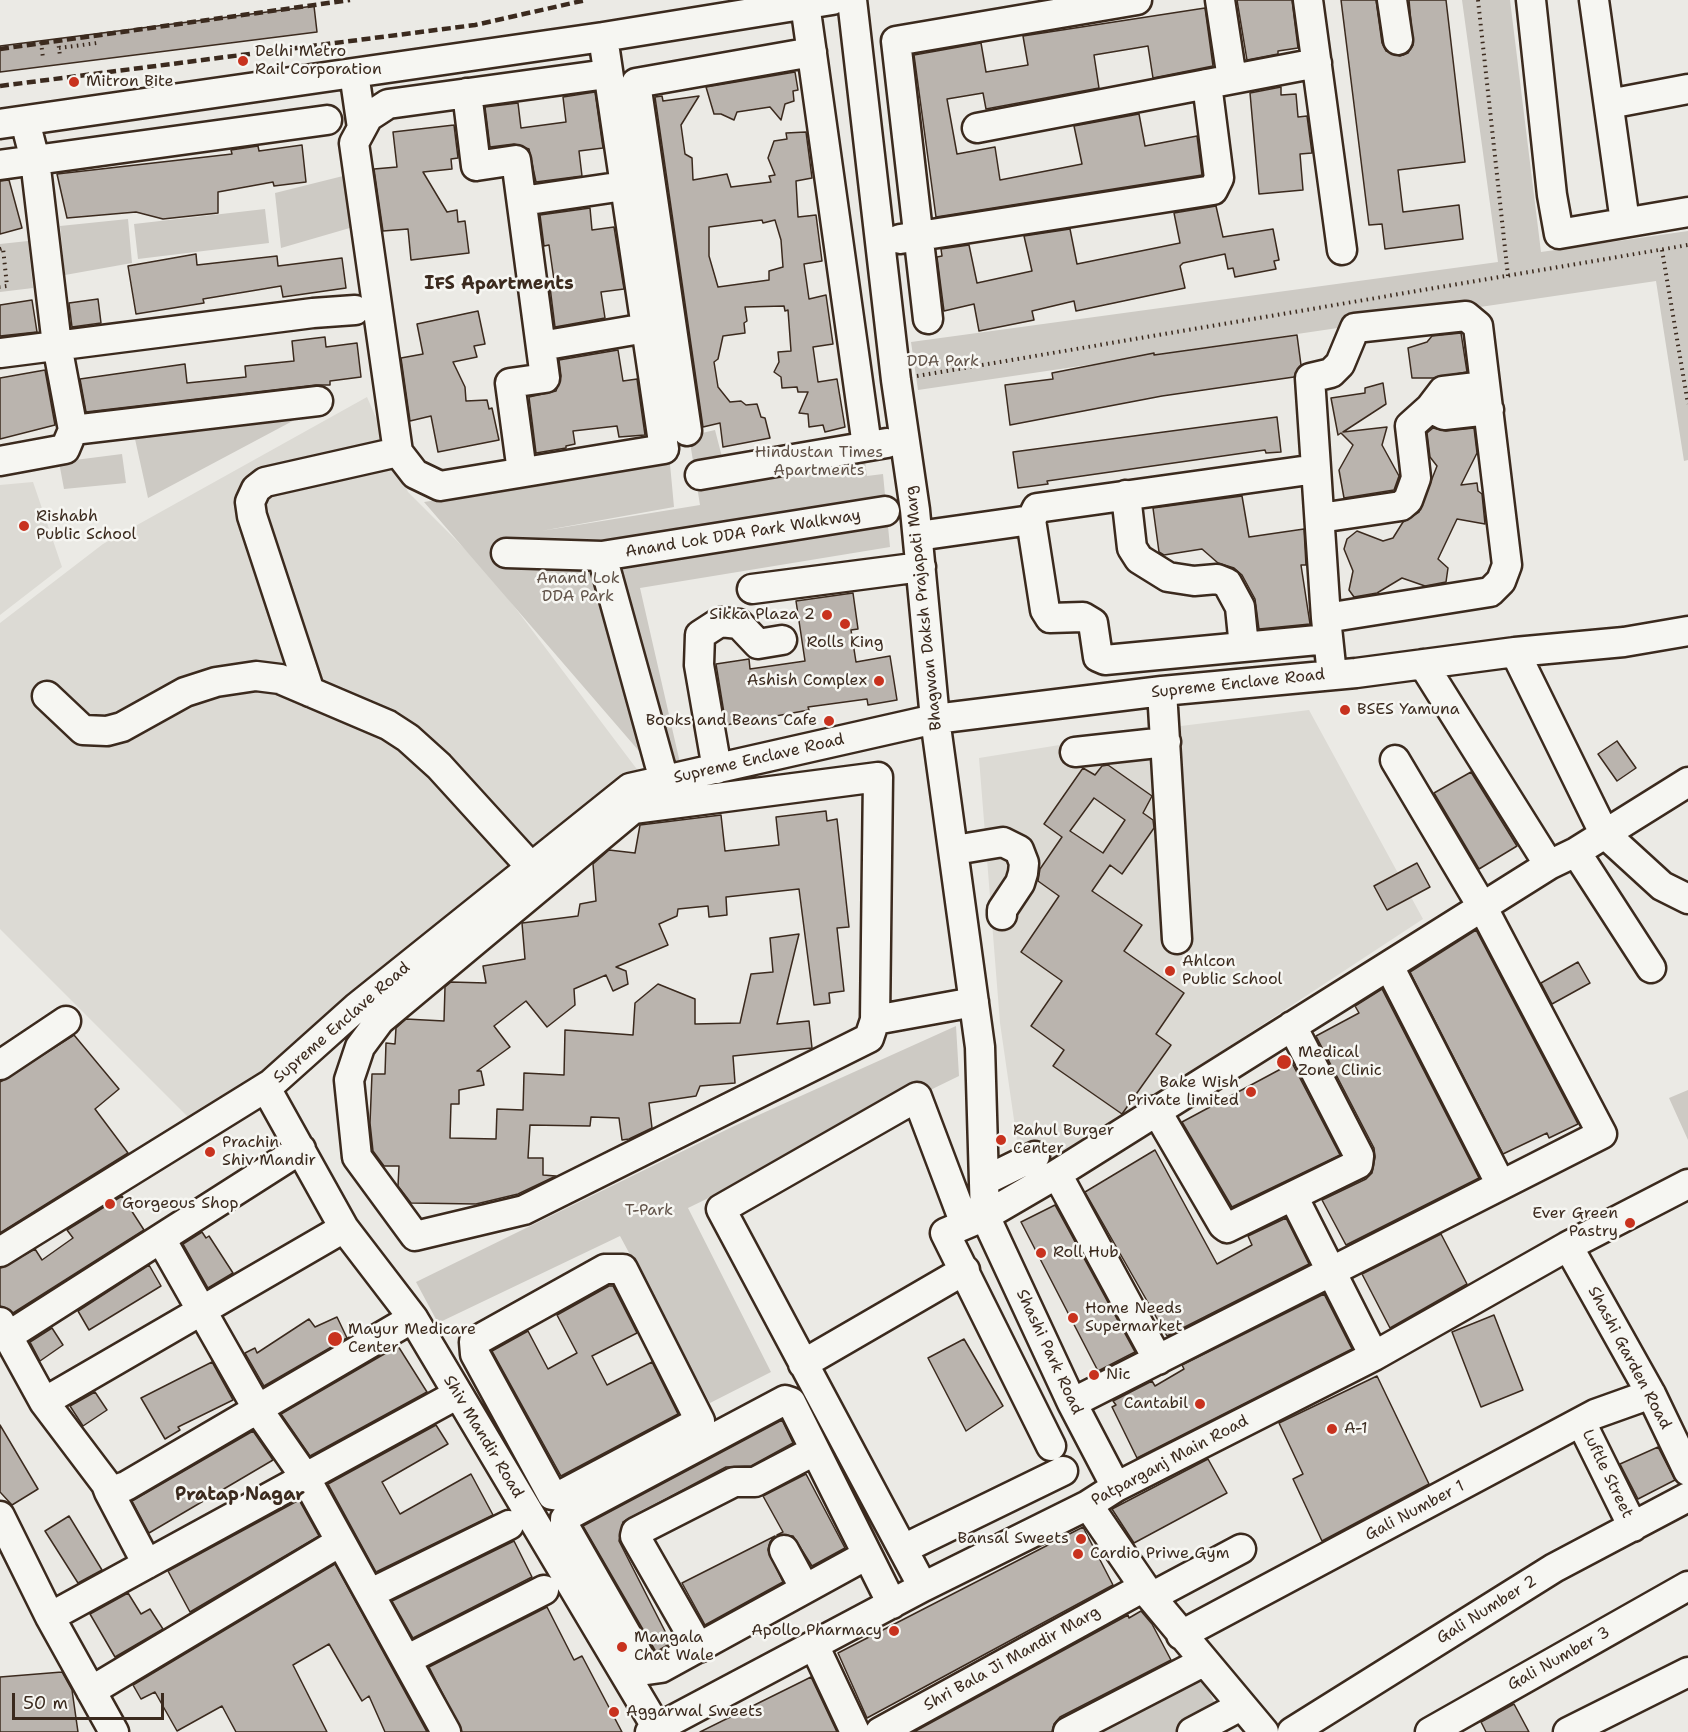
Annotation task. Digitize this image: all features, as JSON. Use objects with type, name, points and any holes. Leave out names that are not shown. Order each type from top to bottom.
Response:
[{"type":"street","name":"Bhagwan Daksh Prajapati Marg","points":[[852,0],[896,380],[918,536],[935,719],[955,850],[980,1047],[984,1181],[975,1220]]},
{"type":"street","points":[[928,319],[896,41],[1137,0]]},
{"type":"street","points":[[881,243],[1213,190],[1219,178],[1220,0]]},
{"type":"street","points":[[1308,0],[1342,250]]},
{"type":"street","points":[[1392,0],[1398,40]]},
{"type":"street","points":[[1531,0],[1552,195],[1559,234],[1688,212]]},
{"type":"street","points":[[1594,0],[1625,222]]},
{"type":"street","points":[[0,461],[65,449],[73,430],[57,345],[35,160],[12,122],[603,37],[818,2],[812,52],[867,446]]},
{"type":"street","points":[[603,37],[664,449],[440,486],[415,474],[398,452],[354,143],[368,117],[388,105],[607,74]]},
{"type":"street","points":[[687,431],[636,82],[812,52]]},
{"type":"street","points":[[976,128],[1317,63]]},
{"type":"street","points":[[354,73],[362,128]]},
{"type":"street","points":[[1609,104],[1688,89]]},
{"type":"street","points":[[467,93],[477,166],[516,160],[522,201],[546,378],[510,383],[522,472]]},
{"type":"street","points":[[0,165],[327,120]]},
{"type":"street","points":[[522,201],[624,186]]},
{"type":"street","points":[[0,353],[313,313],[355,310]]},
{"type":"street","points":[[1316,469],[1037,508],[1031,520],[1045,610],[1050,618],[1083,617],[1093,623],[1098,657],[1105,660],[1244,647],[1327,628],[1490,592],[1501,581],[1507,565],[1478,326],[1466,316],[1355,328],[1340,364],[1330,373],[1310,378],[1327,628],[1344,674]]},
{"type":"street","points":[[541,346],[646,328]]},
{"type":"street","points":[[1320,518],[1401,506],[1408,500],[1416,478],[1410,426],[1430,408],[1444,416],[1487,398]]},
{"type":"street","points":[[73,430],[318,401]]},
{"type":"street","points":[[700,475],[904,440]]},
{"type":"street","points":[[310,692],[249,502],[256,489],[265,482],[398,452]]},
{"type":"street","points":[[1126,495],[1132,548],[1139,559],[1168,577],[1194,581],[1217,579],[1227,583],[1240,607],[1244,647]]},
{"type":"street","name":"Anand Lok DDA Park Walkway","points":[[506,553],[602,556],[885,512]]},
{"type":"street","points":[[918,536],[1031,520]]},
{"type":"street","name":"Anand Lok DDA Park Walkway","points":[[602,556],[664,780]]},
{"type":"street","points":[[752,589],[921,567]]},
{"type":"street","points":[[717,769],[699,665],[700,635],[720,622],[739,624],[758,645],[782,640]]},
{"type":"street","name":"Supreme Enclave Road","points":[[0,1252],[266,1088],[357,1007],[630,788],[935,719],[1162,691],[1344,674],[1515,652],[1624,642],[1688,631]]},
{"type":"street","points":[[1515,652],[1604,833],[1662,886],[1688,899]]},
{"type":"street","points":[[1423,664],[1550,865]]},
{"type":"street","points":[[48,696],[83,730],[94,731],[122,727],[185,692],[216,681],[256,676],[280,679],[388,725],[408,738],[439,766],[531,867]]},
{"type":"street","points":[[1162,691],[1177,939]]},
{"type":"street","points":[[1075,752],[1166,742]]},
{"type":"street","points":[[1072,1404],[1602,1134],[1483,908],[1395,760]]},
{"type":"street","points":[[879,777],[874,1020],[869,1038],[524,1210],[415,1236],[357,1157],[349,1080],[360,1047],[374,1029],[633,809],[879,777]]},
{"type":"street","points":[[903,1549],[1057,1459],[945,1233],[975,1220],[1057,1174],[1550,865],[1576,852],[1688,782]]},
{"type":"street","points":[[955,850],[1003,842],[1019,850],[1024,863],[1023,873],[1020,884],[1002,910],[1002,915]]},
{"type":"street","points":[[1576,852],[1651,968]]},
{"type":"street","points":[[1389,966],[1501,1185]]},
{"type":"street","points":[[874,1020],[974,1002]]},
{"type":"street","points":[[0,1065],[66,1021]]},
{"type":"street","points":[[1156,1110],[1223,1226],[1233,1227],[1361,1161],[1292,1026]]},
{"type":"street","name":"Shiv Mandir Road","points":[[266,1088],[344,1228],[413,1318],[654,1730]]},
{"type":"street","name":"Shashi Park Road","points":[[803,1364],[721,1209],[917,1097],[975,1220],[1116,1487]]},
{"type":"street","points":[[147,1564],[106,1484],[44,1402],[4,1329],[161,1239],[301,1149]]},
{"type":"street","points":[[984,1181],[1035,1156]]},
{"type":"street","points":[[1057,1174],[1158,1360]]},
{"type":"street","name":"Patparganj Main Road","points":[[654,1730],[923,1587],[1088,1505],[1116,1487],[1374,1356],[1568,1246],[1688,1184]]},
{"type":"street","points":[[1293,1196],[1374,1356]]},
{"type":"street","points":[[44,1402],[344,1228]]},
{"type":"street","points":[[161,1239],[257,1408],[305,1477],[408,1659],[446,1732]]},
{"type":"street","name":"Shashi Garden Road","points":[[1568,1246],[1651,1394],[1688,1471]]},
{"type":"street","points":[[606,1269],[623,1269],[700,1420],[559,1496],[552,1495],[510,1419],[475,1354],[474,1342],[606,1269]]},
{"type":"street","points":[[923,1587],[803,1364],[965,1270]]},
{"type":"street","points":[[109,1492],[126,1486],[413,1318]]},
{"type":"street","points":[[50,1617],[458,1394]]},
{"type":"street","name":"Gali Number 1","points":[[1181,1635],[1581,1422],[1619,1404],[1651,1394]]},
{"type":"street","points":[[865,1556],[661,1668],[647,1670],[565,1527],[565,1519],[785,1400],[790,1402],[865,1556],[892,1604]]},
{"type":"street","points":[[482,1436],[510,1419]]},
{"type":"street","name":"Luftle Street","points":[[1581,1422],[1633,1527]]},
{"type":"street","points":[[699,1648],[635,1536],[636,1532],[734,1482],[755,1482],[814,1450]]},
{"type":"street","name":"Gali Number 2","points":[[1292,1732],[1554,1568],[1688,1497]]},
{"type":"street","points":[[1088,1505],[1148,1592],[1181,1635],[1264,1732]]},
{"type":"street","points":[[0,1516],[50,1617],[114,1732]]},
{"type":"street","points":[[371,1593],[509,1525]]},
{"type":"street","points":[[92,1691],[340,1542]]},
{"type":"street","name":"Shri Bala Ji Mandir Marg","points":[[880,1732],[1148,1592],[1241,1549]]},
{"type":"street","points":[[784,1550],[805,1589]]},
{"type":"street","name":"Gali Number 3","points":[[1430,1732],[1688,1586]]},
{"type":"street","points":[[408,1659],[544,1590]]},
{"type":"street","points":[[814,1646],[855,1732]]},
{"type":"street","points":[[1068,1732],[1203,1662]]},
{"type":"street","points":[[1568,1732],[1688,1672]]},
{"type":"street","points":[[1192,1732],[1240,1706]]},
{"type":"path","points":[[1478,0],[1508,276]]},
{"type":"path","points":[[58,40],[60,56]]},
{"type":"path","points":[[41,42],[43,58]]},
{"type":"path","points":[[59,48],[97,43]]},
{"type":"path","points":[[896,380],[1688,245]]},
{"type":"path","points":[[0,249],[3,248],[8,285],[0,287]]},
{"type":"path","points":[[1662,250],[1688,404]]},
{"type":"shaded area","points":[[367,397],[408,492],[489,573],[639,772],[197,1126],[0,929],[0,623],[103,544]]},
{"type":"shaded area","name":"Rishabh Public School","points":[[33,482],[62,567],[0,615],[0,485]]},
{"type":"shaded area","name":"Ahlcon Public School","points":[[1309,710],[1423,919],[1023,1182],[1000,1023],[979,758],[1165,728]]},
{"type":"green space","name":"DDA Park","points":[[1462,0],[1510,0],[1541,252],[1688,231],[1688,460],[1684,461],[1656,281],[918,390],[911,342],[1498,262]]},
{"type":"green space","points":[[359,172],[367,223],[281,248],[275,193]]},
{"type":"green space","points":[[265,209],[269,243],[138,259],[134,224]]},
{"type":"green space","points":[[128,219],[132,263],[65,275],[60,226]]},
{"type":"green space","points":[[28,241],[33,288],[0,292],[0,244]]},
{"type":"green space","points":[[302,416],[148,498],[135,439]]},
{"type":"green space","name":"Anand Lok DDA Park","points":[[715,430],[722,457],[861,432],[867,476],[883,474],[890,547],[640,588],[683,776],[664,780],[424,502],[670,464],[674,507],[541,531],[700,505],[689,436]]},
{"type":"green space","points":[[122,454],[126,483],[64,489],[59,462]]},
{"type":"green space","name":"T-Park","points":[[956,1026],[959,1076],[688,1208],[771,1372],[710,1403],[620,1236],[438,1323],[416,1282],[732,1127]]},
{"type":"green space","points":[[1688,1090],[1688,1140],[1669,1098]]},
{"type":"green space","points":[[1200,1674],[1219,1711],[1179,1732],[1088,1732]]},
{"type":"building","points":[[1237,0],[1292,0],[1298,48],[1247,60]]},
{"type":"building","points":[[1341,0],[1376,0],[1382,43],[1386,51],[1400,56],[1408,53],[1413,45],[1409,0],[1446,0],[1465,162],[1398,170],[1403,212],[1459,205],[1463,239],[1385,249],[1382,224],[1369,225]]},
{"type":"building","points":[[314,6],[317,32],[0,72],[0,46]]},
{"type":"building","points":[[1205,8],[1213,66],[1153,78],[1148,46],[1094,55],[1099,88],[986,109],[983,93],[947,99],[957,154],[995,147],[1000,180],[1082,164],[1074,126],[1139,114],[1145,146],[1197,136],[1202,175],[936,217],[914,55],[981,43],[986,72],[1028,65],[1023,36]]},
{"type":"building","points":[[795,72],[798,90],[793,91],[794,101],[785,104],[781,120],[770,107],[737,112],[734,120],[721,114],[714,114],[706,87]]},
{"type":"building","points":[[1281,87],[1281,95],[1296,94],[1298,117],[1307,116],[1312,153],[1300,154],[1303,190],[1259,194],[1250,93]]},
{"type":"building","points":[[595,92],[603,148],[579,151],[582,176],[536,182],[529,149],[514,144],[490,147],[485,107],[518,103],[521,128],[566,122],[563,97]]},
{"type":"building","points":[[662,96],[663,101],[699,96],[681,125],[685,154],[692,158],[693,180],[727,174],[731,187],[771,182],[769,176],[775,175],[768,158],[774,141],[787,139],[786,133],[806,132],[812,178],[796,181],[798,217],[816,215],[822,261],[804,264],[809,299],[826,295],[833,344],[813,347],[818,382],[837,379],[845,427],[825,432],[823,425],[809,427],[808,414],[799,413],[808,392],[798,392],[797,387],[782,388],[781,377],[774,372],[779,362],[778,352],[791,351],[788,310],[785,311],[784,306],[745,307],[747,321],[744,323],[745,333],[723,336],[718,359],[714,362],[718,387],[730,402],[741,401],[746,405],[757,404],[761,417],[765,418],[770,438],[723,447],[720,423],[703,427],[655,97]],"holes":[[[762,220],[763,223],[775,220],[781,240],[783,267],[769,271],[769,280],[718,287],[709,256],[709,227]]]},
{"type":"building","points":[[454,125],[458,158],[451,159],[452,169],[423,172],[447,212],[457,210],[458,222],[465,221],[469,253],[411,260],[408,229],[383,231],[374,169],[397,167],[393,132]]},
{"type":"building","points":[[302,145],[306,182],[274,186],[273,182],[218,192],[218,213],[163,219],[136,212],[67,218],[57,174],[232,154],[231,150],[258,146],[259,151]]},
{"type":"building","points":[[9,180],[22,228],[0,234],[0,181]]},
{"type":"building","points":[[1216,206],[1223,237],[1273,229],[1279,260],[1274,261],[1276,269],[1235,277],[1233,268],[1228,269],[1225,254],[1183,263],[1180,266],[1185,288],[1076,311],[1074,301],[1032,311],[1034,320],[979,331],[974,304],[944,311],[937,257],[942,256],[941,249],[969,245],[977,283],[1032,271],[1024,236],[1070,229],[1077,264],[1180,243],[1174,213]]},
{"type":"building","points":[[590,208],[592,230],[614,227],[624,289],[601,292],[605,318],[555,327],[550,287],[555,287],[549,245],[544,246],[540,215]]},
{"type":"building","points":[[196,254],[197,265],[277,256],[278,266],[342,258],[346,288],[283,297],[281,286],[203,299],[204,303],[136,314],[128,266]]},
{"type":"building","points":[[98,299],[101,323],[72,327],[69,303]]},
{"type":"building","points":[[32,300],[37,332],[0,336],[0,305]]},
{"type":"building","points":[[478,311],[485,344],[474,346],[477,357],[453,362],[465,387],[466,401],[487,400],[489,409],[492,408],[499,440],[438,452],[431,416],[410,421],[401,358],[423,354],[417,324]]},
{"type":"building","points":[[1461,333],[1467,372],[1433,378],[1412,378],[1408,348],[1427,342],[1432,336]]},
{"type":"building","points":[[1297,335],[1301,365],[1294,377],[1162,396],[1010,425],[1005,385],[1053,379],[1052,373],[1154,353],[1154,355]]},
{"type":"building","points":[[325,337],[326,347],[357,343],[361,377],[330,381],[330,385],[86,412],[80,379],[185,364],[187,383],[246,377],[245,366],[294,361],[292,341]]},
{"type":"building","points":[[618,350],[623,381],[637,379],[645,435],[619,437],[617,426],[573,431],[575,444],[566,446],[566,448],[536,453],[529,397],[556,391],[561,376],[559,360]]},
{"type":"building","points":[[45,370],[55,425],[0,439],[0,378]]},
{"type":"building","points":[[1383,383],[1386,404],[1343,432],[1387,427],[1382,445],[1399,476],[1394,490],[1344,498],[1339,470],[1353,445],[1341,433],[1338,435],[1331,398],[1365,393],[1365,388]]},
{"type":"building","points":[[1277,417],[1281,452],[1266,453],[1265,450],[1047,481],[1048,484],[1018,488],[1013,452]]},
{"type":"building","points":[[1433,428],[1446,431],[1474,428],[1477,453],[1461,485],[1477,483],[1478,491],[1482,494],[1485,524],[1457,519],[1438,559],[1448,568],[1446,582],[1425,586],[1402,578],[1377,593],[1354,597],[1349,590],[1353,571],[1344,549],[1347,539],[1357,531],[1383,541],[1393,538],[1403,522],[1419,512],[1437,466],[1430,457],[1427,433]]},
{"type":"building","points":[[1242,496],[1249,537],[1304,529],[1306,565],[1301,565],[1310,624],[1259,629],[1255,599],[1242,575],[1234,568],[1218,563],[1202,549],[1164,555],[1159,552],[1153,508]]},
{"type":"building","points":[[853,593],[858,629],[851,630],[856,662],[890,656],[897,700],[868,705],[867,699],[808,707],[809,710],[726,725],[716,664],[749,659],[750,669],[805,661],[796,601]]},
{"type":"building","points":[[1617,741],[1636,768],[1617,781],[1598,754]]},
{"type":"building","points":[[1108,765],[1152,796],[1143,813],[1153,820],[1154,828],[1122,874],[1110,865],[1092,891],[1142,925],[1124,951],[1184,993],[1156,1034],[1171,1045],[1122,1114],[1053,1066],[1064,1050],[1031,1026],[1062,981],[1021,952],[1059,896],[1038,881],[1040,869],[1062,837],[1044,824],[1083,768],[1095,775],[1102,766]],"holes":[[[1094,798],[1125,820],[1103,853],[1070,831]]]},
{"type":"building","points":[[1471,772],[1517,846],[1479,869],[1434,793]]},
{"type":"building","points":[[826,811],[827,821],[837,819],[849,927],[837,928],[844,991],[829,993],[830,1003],[814,1005],[799,889],[726,897],[727,915],[709,917],[708,906],[678,909],[677,916],[659,924],[668,945],[616,967],[626,971],[628,984],[613,991],[606,975],[574,989],[575,1005],[547,1027],[526,1001],[494,1026],[510,1047],[477,1071],[481,1071],[484,1085],[459,1090],[459,1104],[451,1104],[450,1138],[496,1139],[497,1109],[523,1110],[524,1073],[564,1075],[565,1030],[633,1035],[635,1003],[658,984],[695,999],[695,1024],[740,1023],[751,974],[773,972],[770,938],[799,934],[777,1024],[809,1021],[812,1048],[733,1056],[735,1083],[700,1086],[696,1096],[649,1103],[652,1128],[629,1139],[622,1140],[619,1118],[591,1117],[590,1126],[530,1125],[528,1158],[543,1158],[543,1175],[556,1176],[518,1194],[476,1204],[411,1203],[398,1186],[399,1166],[384,1166],[373,1151],[370,1123],[372,1074],[385,1074],[386,1043],[395,1044],[396,1028],[406,1019],[444,1021],[445,987],[451,982],[486,983],[483,966],[525,959],[522,923],[578,916],[580,904],[596,901],[593,864],[609,850],[635,853],[640,825],[721,815],[725,851],[779,845],[776,817]]},
{"type":"building","points":[[1417,863],[1430,887],[1387,910],[1374,886]]},
{"type":"building","points":[[1476,930],[1578,1124],[1549,1138],[1547,1133],[1503,1154],[1410,972]]},
{"type":"building","points":[[1578,962],[1590,983],[1552,1004],[1541,983]]},
{"type":"building","points":[[1382,989],[1479,1178],[1346,1245],[1322,1200],[1366,1179],[1372,1173],[1374,1148],[1316,1036],[1359,1013],[1355,1006]]},
{"type":"building","points":[[74,1035],[119,1089],[95,1109],[128,1153],[0,1233],[0,1082]]},
{"type":"building","points":[[1292,1063],[1340,1155],[1232,1207],[1182,1122]]},
{"type":"building","points":[[1155,1150],[1217,1264],[1252,1245],[1248,1236],[1286,1218],[1309,1264],[1167,1336],[1085,1192]]},
{"type":"building","points":[[122,1196],[144,1230],[13,1313],[0,1306],[0,1268],[35,1249],[42,1260],[73,1238],[67,1230]]},
{"type":"building","points":[[1055,1205],[1135,1352],[1098,1371],[1021,1222]]},
{"type":"building","points":[[202,1232],[206,1238],[209,1236],[233,1273],[208,1288],[183,1244]]},
{"type":"building","points":[[1441,1234],[1467,1284],[1390,1328],[1362,1274]]},
{"type":"building","points":[[149,1265],[161,1286],[89,1330],[78,1311]]},
{"type":"building","points":[[609,1286],[613,1286],[637,1333],[592,1356],[607,1385],[652,1362],[678,1414],[561,1476],[492,1351],[528,1331],[548,1369],[577,1353],[557,1315]]},
{"type":"building","points":[[1324,1294],[1352,1349],[1137,1458],[1112,1407],[1116,1405],[1113,1401],[1152,1381],[1155,1386],[1184,1369],[1182,1365]]},
{"type":"building","points":[[1494,1315],[1523,1390],[1481,1407],[1452,1332]]},
{"type":"building","points":[[337,1317],[347,1338],[264,1386],[245,1353],[255,1348],[257,1353],[309,1319],[315,1327]]},
{"type":"building","points":[[52,1328],[63,1345],[40,1361],[30,1342]]},
{"type":"building","points":[[964,1339],[1003,1406],[966,1431],[928,1358]]},
{"type":"building","points":[[398,1346],[427,1392],[310,1456],[281,1414]]},
{"type":"building","points":[[212,1362],[233,1400],[178,1427],[180,1430],[165,1439],[141,1398]]},
{"type":"building","points":[[1377,1376],[1429,1484],[1322,1541],[1293,1479],[1303,1474],[1279,1423]]},
{"type":"building","points":[[95,1392],[107,1410],[83,1426],[70,1406]]},
{"type":"building","points":[[782,1420],[793,1443],[751,1466],[726,1467],[623,1522],[619,1541],[671,1643],[656,1652],[583,1526]]},
{"type":"building","points":[[0,1425],[38,1489],[12,1505],[0,1492]]},
{"type":"building","points":[[436,1425],[448,1444],[382,1482],[400,1514],[471,1474],[493,1515],[376,1572],[328,1484]]},
{"type":"building","points":[[253,1431],[273,1460],[149,1533],[132,1501]]},
{"type":"building","points":[[1658,1447],[1675,1480],[1638,1499],[1620,1464]]},
{"type":"building","points":[[1208,1459],[1227,1493],[1134,1543],[1112,1509]]},
{"type":"building","points":[[806,1474],[845,1548],[812,1566],[793,1536],[777,1535],[783,1532],[763,1496]]},
{"type":"building","points":[[299,1500],[319,1536],[190,1612],[168,1571]]},
{"type":"building","points":[[69,1516],[102,1570],[78,1583],[45,1531]]},
{"type":"building","points":[[1083,1527],[1113,1585],[867,1718],[838,1653]]},
{"type":"building","points":[[775,1536],[768,1550],[783,1582],[705,1625],[682,1583]]},
{"type":"building","points":[[514,1541],[532,1577],[413,1638],[392,1601]]},
{"type":"building","points":[[335,1564],[427,1732],[385,1732],[369,1696],[362,1701],[329,1644],[293,1665],[327,1732],[236,1732],[222,1706],[177,1731],[155,1692],[141,1699],[133,1685]]},
{"type":"building","points":[[128,1593],[141,1614],[150,1609],[163,1629],[115,1657],[90,1614]]},
{"type":"building","points":[[547,1607],[574,1660],[582,1656],[622,1732],[462,1732],[429,1667]]},
{"type":"building","points":[[1141,1611],[1152,1624],[1171,1660],[1060,1717],[1054,1724],[1052,1732],[914,1732],[1128,1615],[1129,1618]]},
{"type":"building","points":[[62,1672],[72,1690],[78,1732],[0,1732],[0,1677]]},
{"type":"building","points":[[811,1677],[837,1732],[700,1732],[801,1682]]},
{"type":"building","points":[[1514,1704],[1529,1732],[1486,1732],[1481,1722]]},
{"type":"railway","points":[[0,49],[350,0]]},
{"type":"railway","points":[[0,86],[475,25],[586,0]]},
{"type":"place","name":"Delhi Metro Rail Corporation","points":[[243,61]]},
{"type":"place","name":"Mitron Bite","points":[[74,82]]},
{"type":"place","name":"Rishabh Public School","points":[[24,526]]},
{"type":"place","name":"Sikka Plaza 2","points":[[827,615]]},
{"type":"place","name":"Rolls King","points":[[845,624]]},
{"type":"place","name":"Ashish Complex","points":[[879,681]]},
{"type":"place","name":"BSES Yamuna","points":[[1345,710]]},
{"type":"place","name":"Books and Beans Cafe","points":[[829,721]]},
{"type":"place","name":"Ahlcon Public School","points":[[1170,971]]},
{"type":"place","name":"Medical Zone Clinic","points":[[1284,1062]]},
{"type":"place","name":"Bake Wish Private limited","points":[[1251,1092]]},
{"type":"place","name":"Rahul Burger Center","points":[[1001,1140]]},
{"type":"place","name":"Prachin Shiv Mandir","points":[[210,1152]]},
{"type":"place","name":"Gorgeous Shop","points":[[110,1204]]},
{"type":"place","name":"Ever Green Pastry","points":[[1630,1223]]},
{"type":"place","name":"Roll Hub","points":[[1041,1253]]},
{"type":"place","name":"Home Needs Supermarket","points":[[1073,1318]]},
{"type":"place","name":"Mayur Medicare Center","points":[[335,1339]]},
{"type":"place","name":"Nic","points":[[1094,1375]]},
{"type":"place","name":"Cantabil","points":[[1200,1404]]},
{"type":"place","name":"A-1","points":[[1332,1429]]},
{"type":"place","name":"Bansal Sweets","points":[[1081,1539]]},
{"type":"place","name":"Cardio Priwe Gym","points":[[1078,1554]]},
{"type":"place","name":"Apollo Pharmacy","points":[[894,1631]]},
{"type":"place","name":"Mangala Chat Wale","points":[[622,1647]]},
{"type":"place","name":"Aggarwal Sweets","points":[[614,1712]]},
{"type":"district","name":"IFS Apartments","points":[[499,284]]},
{"type":"district","name":"Pratap Nagar","points":[[240,1495]]},
{"type":"park label","name":"Hindustan Times Apartments","points":[[819,462]]}]
